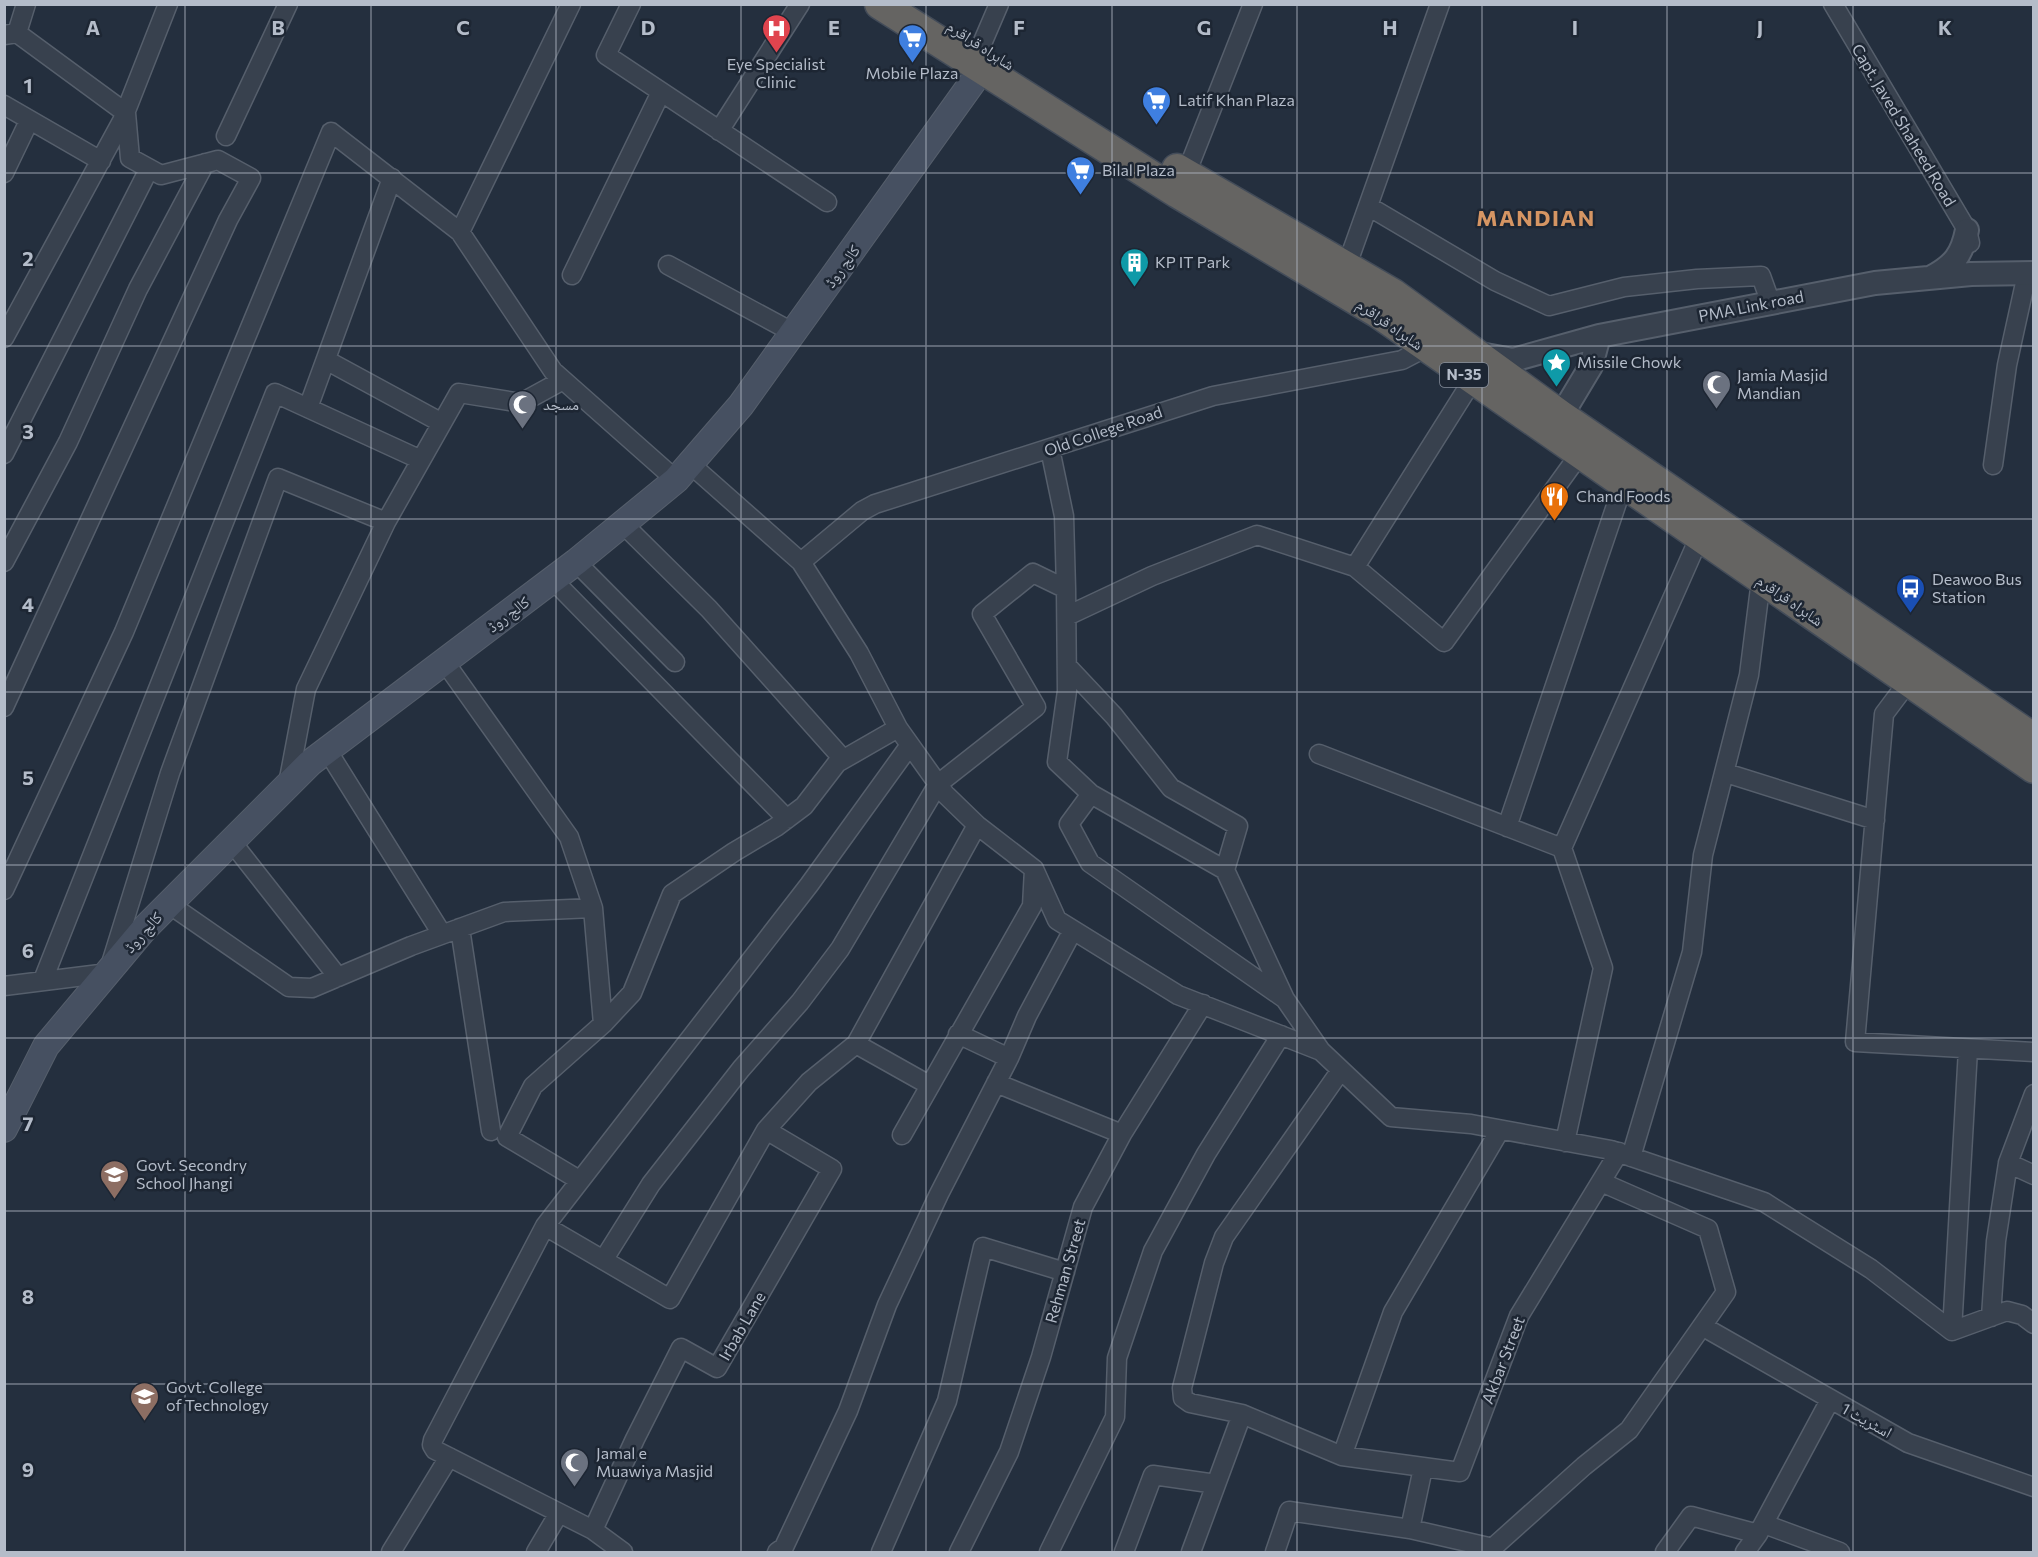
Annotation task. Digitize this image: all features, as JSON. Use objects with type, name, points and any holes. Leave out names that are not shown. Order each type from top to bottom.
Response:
[{"type":"highway","name":"شاہراہ قراقرم","points":[[880,4],[981,58],[1347,265],[1393,294],[1472,366],[1579,455],[1761,580],[2034,739]]},
{"type":"highway","name":"شاہراہ قراقرم","points":[[919,4],[981,58],[1178,193],[1377,312],[1425,348],[1472,366],[1561,416],[1871,642],[1908,682],[2034,768]]},
{"type":"main road","name":"کالج روڈ","points":[[4,1129],[46,1046],[169,904],[288,784],[327,750],[576,562],[682,472],[741,405],[794,333],[981,58]]},
{"type":"street","points":[[26,4],[11,34],[126,113]]},
{"type":"street","points":[[4,338],[126,113],[168,4]]},
{"type":"street","points":[[226,135],[288,4]]},
{"type":"street","points":[[460,232],[571,4]]},
{"type":"street","points":[[631,4],[606,55],[827,202]]},
{"type":"street","points":[[720,131],[800,4]]},
{"type":"street","points":[[981,58],[999,4]]},
{"type":"street","points":[[1186,174],[1253,4]]},
{"type":"street","points":[[1347,265],[1440,4]]},
{"type":"street","name":"Capt. Javed Shaheed Road","points":[[1833,4],[1969,239]]},
{"type":"street","points":[[572,274],[661,92]]},
{"type":"street","points":[[4,105],[101,160]]},
{"type":"street","points":[[4,707],[223,231],[251,178],[218,160],[161,175],[149,169],[130,158],[126,113]]},
{"type":"street","points":[[4,173],[29,121]]},
{"type":"street","points":[[4,890],[124,632],[331,132],[460,232],[553,371],[801,562],[859,653],[898,728],[910,745],[938,784],[977,825],[1034,869],[1057,920],[1178,995],[1321,1051]]},
{"type":"street","points":[[4,562],[68,442],[138,289],[205,163]]},
{"type":"street","points":[[4,454],[149,169]]},
{"type":"street","points":[[308,408],[392,178]]},
{"type":"street","points":[[1368,206],[1495,281],[1549,306],[1624,287],[1697,279],[1761,276],[1770,301]]},
{"type":"street","points":[[1969,239],[1977,259],[1987,268],[2003,274]]},
{"type":"street","points":[[1931,278],[1952,266],[1969,239]]},
{"type":"street","points":[[668,266],[794,333]]},
{"type":"street","points":[[1993,465],[2007,365],[2030,273]]},
{"type":"street","name":"PMA Link road","points":[[1472,366],[1513,360],[1599,336],[1770,301],[1875,283],[2030,273]]},
{"type":"street","points":[[1561,416],[1591,366],[1599,336]]},
{"type":"street","name":"Old College Road","points":[[801,562],[862,511],[874,504],[1050,449],[1152,413],[1213,396],[1402,360],[1425,348]]},
{"type":"street","points":[[326,360],[442,423]]},
{"type":"street","points":[[1356,567],[1472,366]]},
{"type":"street","points":[[288,784],[306,689],[386,522],[459,393],[521,404],[563,380]]},
{"type":"street","points":[[43,980],[274,393],[421,460]]},
{"type":"street","points":[[1050,449],[1064,516],[1067,616],[1067,691],[1057,762],[1091,794],[1225,870],[1285,999],[1321,1051],[1391,1117],[1471,1124],[1625,1155],[1764,1202],[1871,1269],[1952,1331]]},
{"type":"street","points":[[1067,616],[1152,576],[1257,535],[1356,567],[1444,642],[1579,455]]},
{"type":"street","points":[[4,986],[108,973],[170,773],[278,478],[386,522]]},
{"type":"street","points":[[1507,827],[1623,485]]},
{"type":"street","points":[[623,524],[709,609],[843,759]]},
{"type":"street","points":[[1565,1142],[1604,968],[1562,848],[1699,538]]},
{"type":"street","points":[[576,562],[675,662]]},
{"type":"street","points":[[604,1259],[651,1184],[741,1069],[801,1002],[840,949],[938,784],[1036,706],[982,614],[1033,573],[1066,589]]},
{"type":"street","points":[[553,580],[787,819]]},
{"type":"street","name":"Akbar Street","points":[[1341,1070],[1224,1237],[1214,1263],[1182,1389],[1183,1398],[1190,1402],[1242,1414],[1342,1456],[1460,1472],[1518,1316],[1601,1182],[1625,1155],[1692,952],[1703,855],[1726,773],[1749,675],[1761,580]]},
{"type":"street","points":[[444,661],[569,837],[593,908],[603,1024]]},
{"type":"street","points":[[1067,666],[1114,716],[1171,788],[1238,826],[1225,870]]},
{"type":"street","points":[[1908,682],[1884,714],[1855,1042],[2034,1052]]},
{"type":"street","points":[[579,1180],[507,1137],[533,1086],[603,1024],[632,993],[672,894],[804,806],[837,763],[898,728]]},
{"type":"street","points":[[623,1552],[593,1530],[435,1450],[432,1445],[433,1440],[545,1226],[802,894],[910,745]]},
{"type":"street","points":[[327,750],[442,934]]},
{"type":"street","points":[[1319,754],[1562,848]]},
{"type":"street","points":[[1726,773],[1875,820]]},
{"type":"street","points":[[1091,794],[1069,824],[1090,864],[1285,999]]},
{"type":"street","points":[[545,1226],[670,1299],[766,1130],[809,1082],[856,1044],[977,825]]},
{"type":"street","points":[[231,841],[338,977]]},
{"type":"street","points":[[902,1135],[1032,906],[1034,869]]},
{"type":"street","points":[[169,904],[289,987],[312,988],[442,934],[504,912],[593,908]]},
{"type":"street","points":[[460,928],[491,1131]]},
{"type":"street","points":[[777,1552],[784,1547],[838,1432],[887,1305],[939,1194],[1009,1058],[1027,1016],[1073,930]]},
{"type":"street","name":"Rehman Street","points":[[959,1552],[1009,1452],[1041,1357],[1083,1207],[1122,1134],[1203,1004]]},
{"type":"street","points":[[958,1034],[1009,1058]]},
{"type":"street","points":[[1049,1552],[1115,1417],[1117,1358],[1154,1251],[1206,1154],[1281,1035]]},
{"type":"street","points":[[856,1044],[929,1086]]},
{"type":"street","points":[[1952,1331],[1968,1048]]},
{"type":"street","points":[[996,1083],[1122,1134]]},
{"type":"street","points":[[1991,1317],[1996,1241],[2008,1163],[2034,1094]]},
{"type":"street","name":"Irbab Lane","points":[[593,1530],[635,1439],[681,1348],[717,1368],[832,1169],[766,1130]]},
{"type":"street","points":[[1342,1456],[1393,1312],[1500,1130]]},
{"type":"street","points":[[2008,1163],[2034,1175]]},
{"type":"street","points":[[1275,1552],[1289,1511],[1410,1529],[1491,1550],[1584,1466],[1629,1430],[1726,1292],[1708,1229],[1601,1182]]},
{"type":"street","points":[[881,1552],[947,1401],[983,1247],[1065,1272]]},
{"type":"street","points":[[1952,1331],[2007,1311],[2022,1315],[2034,1324]]},
{"type":"street","points":[[1702,1326],[1830,1400]]},
{"type":"street","name":"اسٹریٹ 1","points":[[1745,1552],[1761,1529],[1830,1400],[1908,1443],[2034,1487]]},
{"type":"street","points":[[1191,1552],[1242,1414]]},
{"type":"street","points":[[391,1552],[449,1457]]},
{"type":"street","points":[[1410,1529],[1423,1468]]},
{"type":"street","points":[[1124,1552],[1154,1475],[1216,1485]]},
{"type":"street","points":[[536,1552],[559,1513]]},
{"type":"street","points":[[1665,1552],[1690,1516],[1761,1529],[1840,1552]]},
{"type":"place","name":"Eye Specialist Clinic","points":[[776,54]]},
{"type":"place","name":"Mobile Plaza","points":[[912,64]]},
{"type":"place","name":"Latif Khan Plaza","points":[[1157,126]]},
{"type":"place","name":"Bilal Plaza","points":[[1081,196]]},
{"type":"place","name":"KP IT Park","points":[[1134,288]]},
{"type":"place","name":"Missile Chowk","points":[[1556,388]]},
{"type":"place","name":"Jamia Masjid Mandian","points":[[1716,410]]},
{"type":"place","name":"مسجد","points":[[522,430]]},
{"type":"place","name":"Chand Foods","points":[[1555,522]]},
{"type":"place","name":"Deawoo Bus Station","points":[[1911,614]]},
{"type":"place","name":"Govt. Secondry School Jhangi","points":[[115,1200]]},
{"type":"place","name":"Govt. College of Technology","points":[[145,1422]]},
{"type":"place","name":"Jamal e Muawiya Masjid","points":[[575,1488]]},
{"type":"district","name":"MANDIAN","points":[[1536,218]]}]
